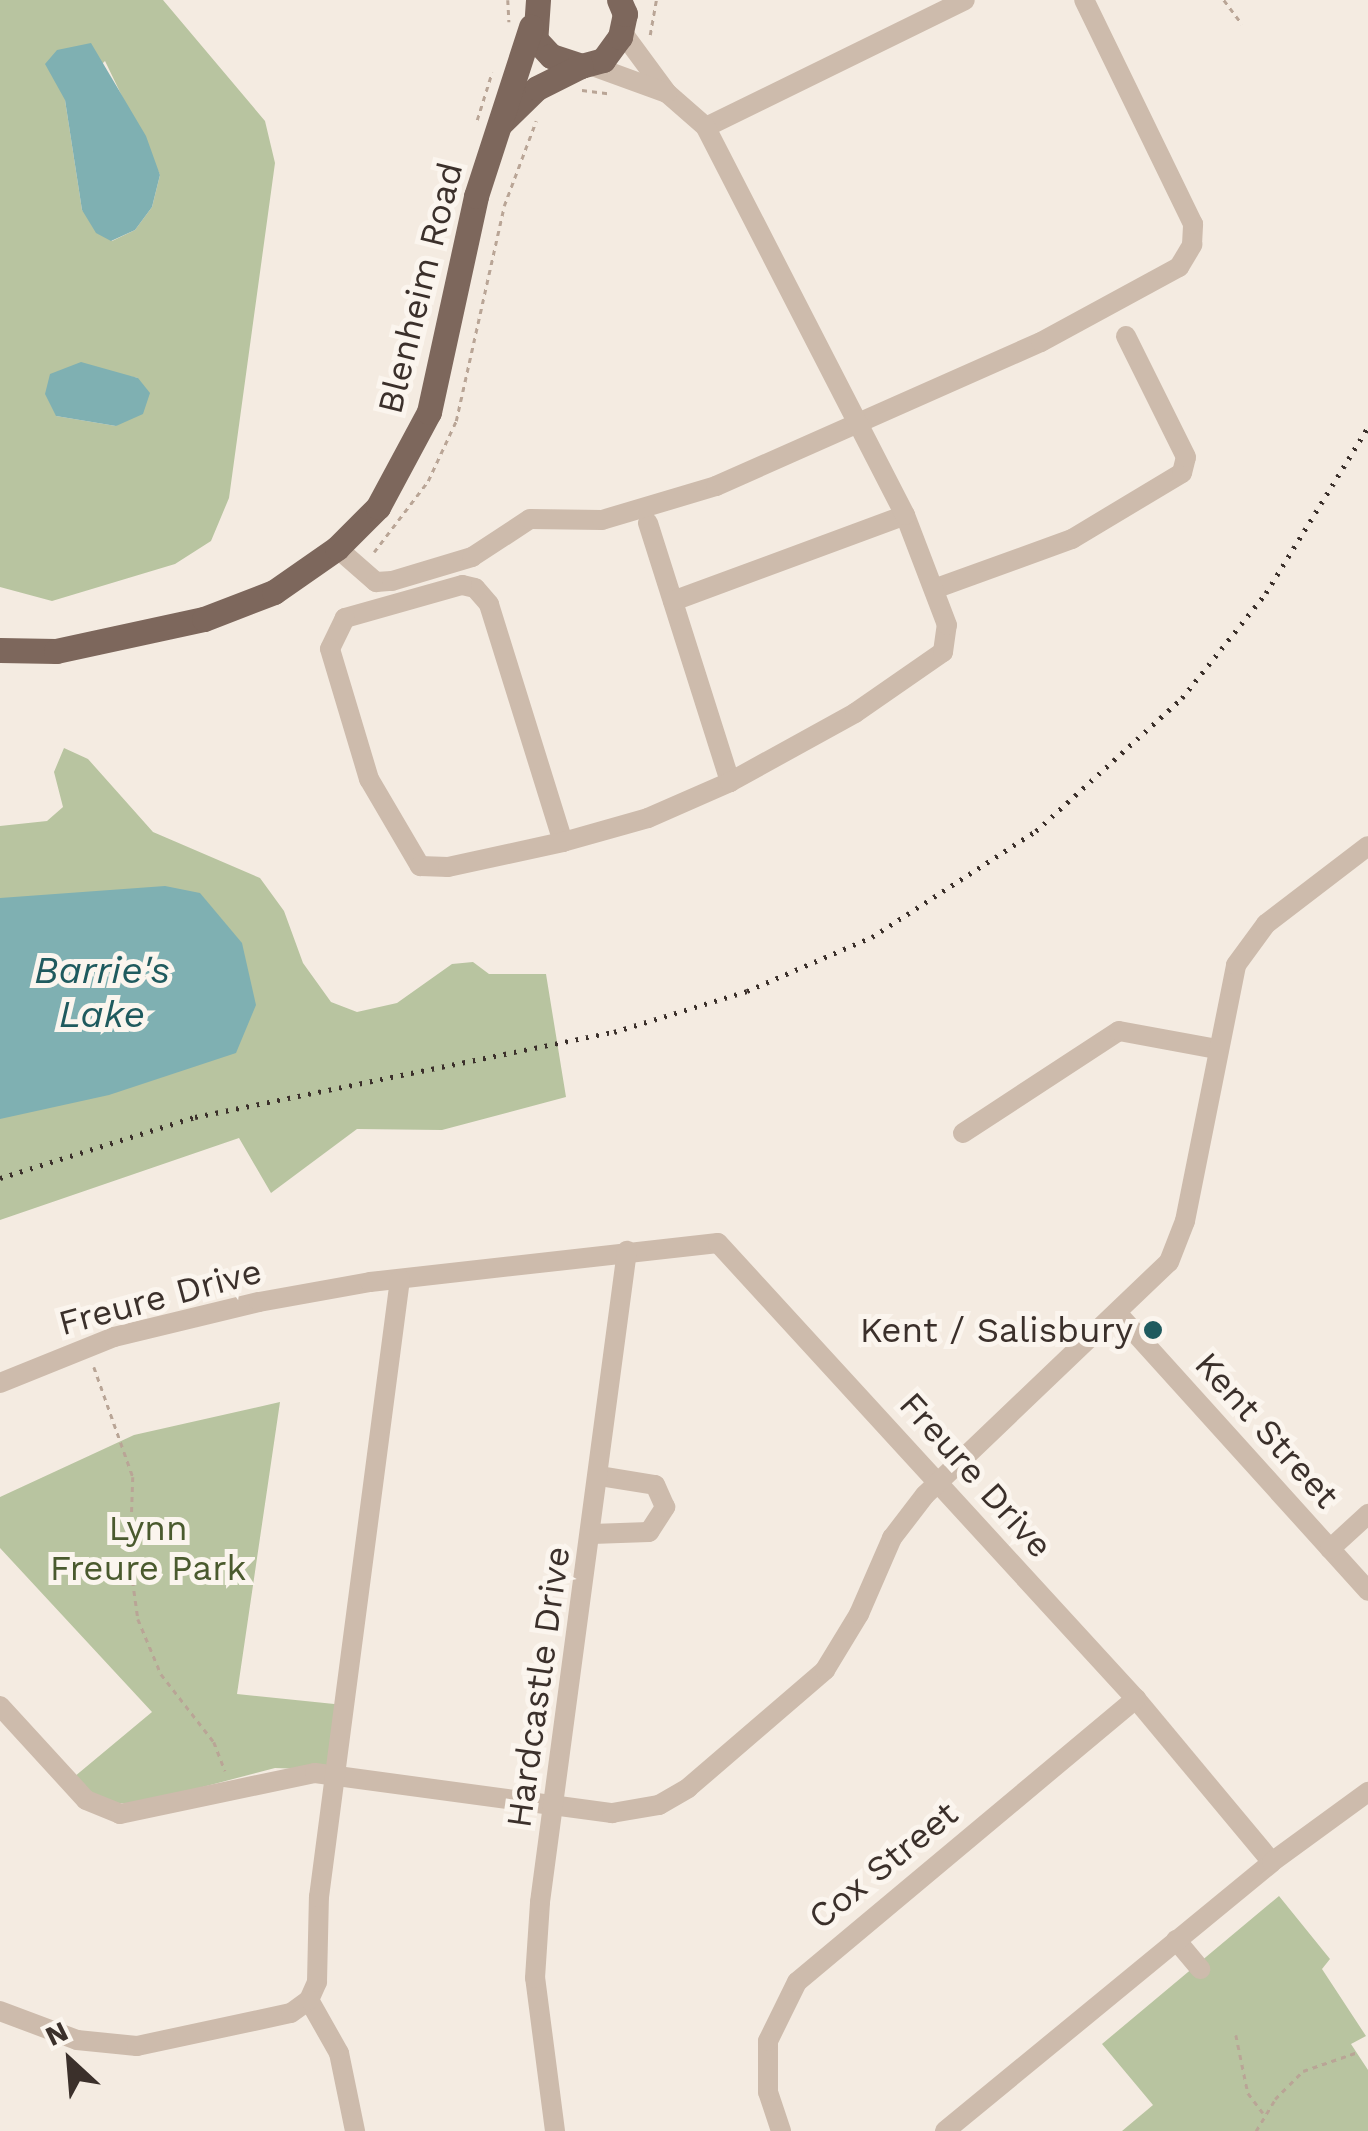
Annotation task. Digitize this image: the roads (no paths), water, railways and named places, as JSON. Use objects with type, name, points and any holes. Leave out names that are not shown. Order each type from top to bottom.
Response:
[{"type":"main road","name":"Blenheim Road","points":[[501,123],[537,88],[612,50],[625,11]]},
{"type":"main road","name":"Blenheim Road","points":[[0,650],[56,651],[134,639],[274,592],[337,548],[378,507],[429,412],[476,196],[501,123],[528,14]]},
{"type":"main road","points":[[528,14],[550,56],[586,66]]},
{"type":"street","points":[[706,128],[965,0]]},
{"type":"street","points":[[337,548],[376,582],[392,581],[472,557],[530,519],[602,520],[716,486],[1041,342],[1179,267],[1192,245],[1194,224],[1084,0]]},
{"type":"street","points":[[563,842],[489,604],[475,588],[462,584],[345,618],[330,649],[369,779],[420,866],[448,867],[563,842],[648,818],[730,782],[855,713],[944,652],[947,625],[906,515],[706,128],[667,93],[625,11]]},
{"type":"street","points":[[586,66],[667,93]]},
{"type":"street","points":[[934,588],[1072,539],[1182,473],[1186,456],[1126,336]]},
{"type":"street","points":[[673,601],[906,515]]},
{"type":"street","points":[[648,523],[730,782]]},
{"type":"street","points":[[0,1706],[86,1800],[120,1814],[229,1788],[337,1772],[612,1813],[659,1805],[803,1694],[844,1642],[892,1538],[938,1482],[1156,1279],[1180,1242],[1232,976],[1254,935],[1368,846]]},
{"type":"street","points":[[962,1134],[1119,1032],[1217,1049]]},
{"type":"street","name":"Freure Drive","points":[[0,1383],[86,1347],[204,1314],[400,1278],[710,1240],[726,1248],[1136,1699],[1272,1862]]},
{"type":"street","name":"Hardcastle Drive","points":[[555,2131],[535,1978],[628,1252]]},
{"type":"street","points":[[0,2011],[78,2040],[137,2046],[291,2012],[309,2000],[317,1982],[319,1897],[400,1278]]},
{"type":"street","name":"Kent Street","points":[[1118,1314],[1368,1591]]},
{"type":"street","points":[[592,1534],[649,1532],[665,1507],[656,1485],[598,1476]]},
{"type":"street","points":[[1330,1549],[1368,1514]]},
{"type":"street","name":"Cox Street","points":[[781,2131],[768,2092],[768,2041],[797,1982],[1136,1699]]},
{"type":"street","points":[[945,2131],[1272,1862],[1368,1792]]},
{"type":"street","points":[[1176,1940],[1200,1969]]},
{"type":"street","points":[[309,2000],[339,2053],[355,2131]]},
{"type":"water","points":[[91,43],[146,136],[160,175],[152,207],[135,230],[111,241],[96,233],[82,210],[65,100],[45,64],[57,50]]},
{"type":"water","points":[[81,362],[138,378],[150,393],[143,414],[116,426],[56,416],[45,394],[50,374]]},
{"type":"water","name":"Barrie's Lake","points":[[165,886],[200,893],[242,943],[256,1005],[236,1053],[109,1095],[0,1119],[0,898]]},
{"type":"railway","points":[[0,1178],[195,1117],[614,1032],[747,991],[872,937],[1036,831],[1182,698],[1266,593],[1368,427]]},
{"type":"place","name":"Kent / Salisbury","points":[[1153,1330]]},
{"type":"park label","name":"Lynn Freure Park","points":[[148,1548]]}]
